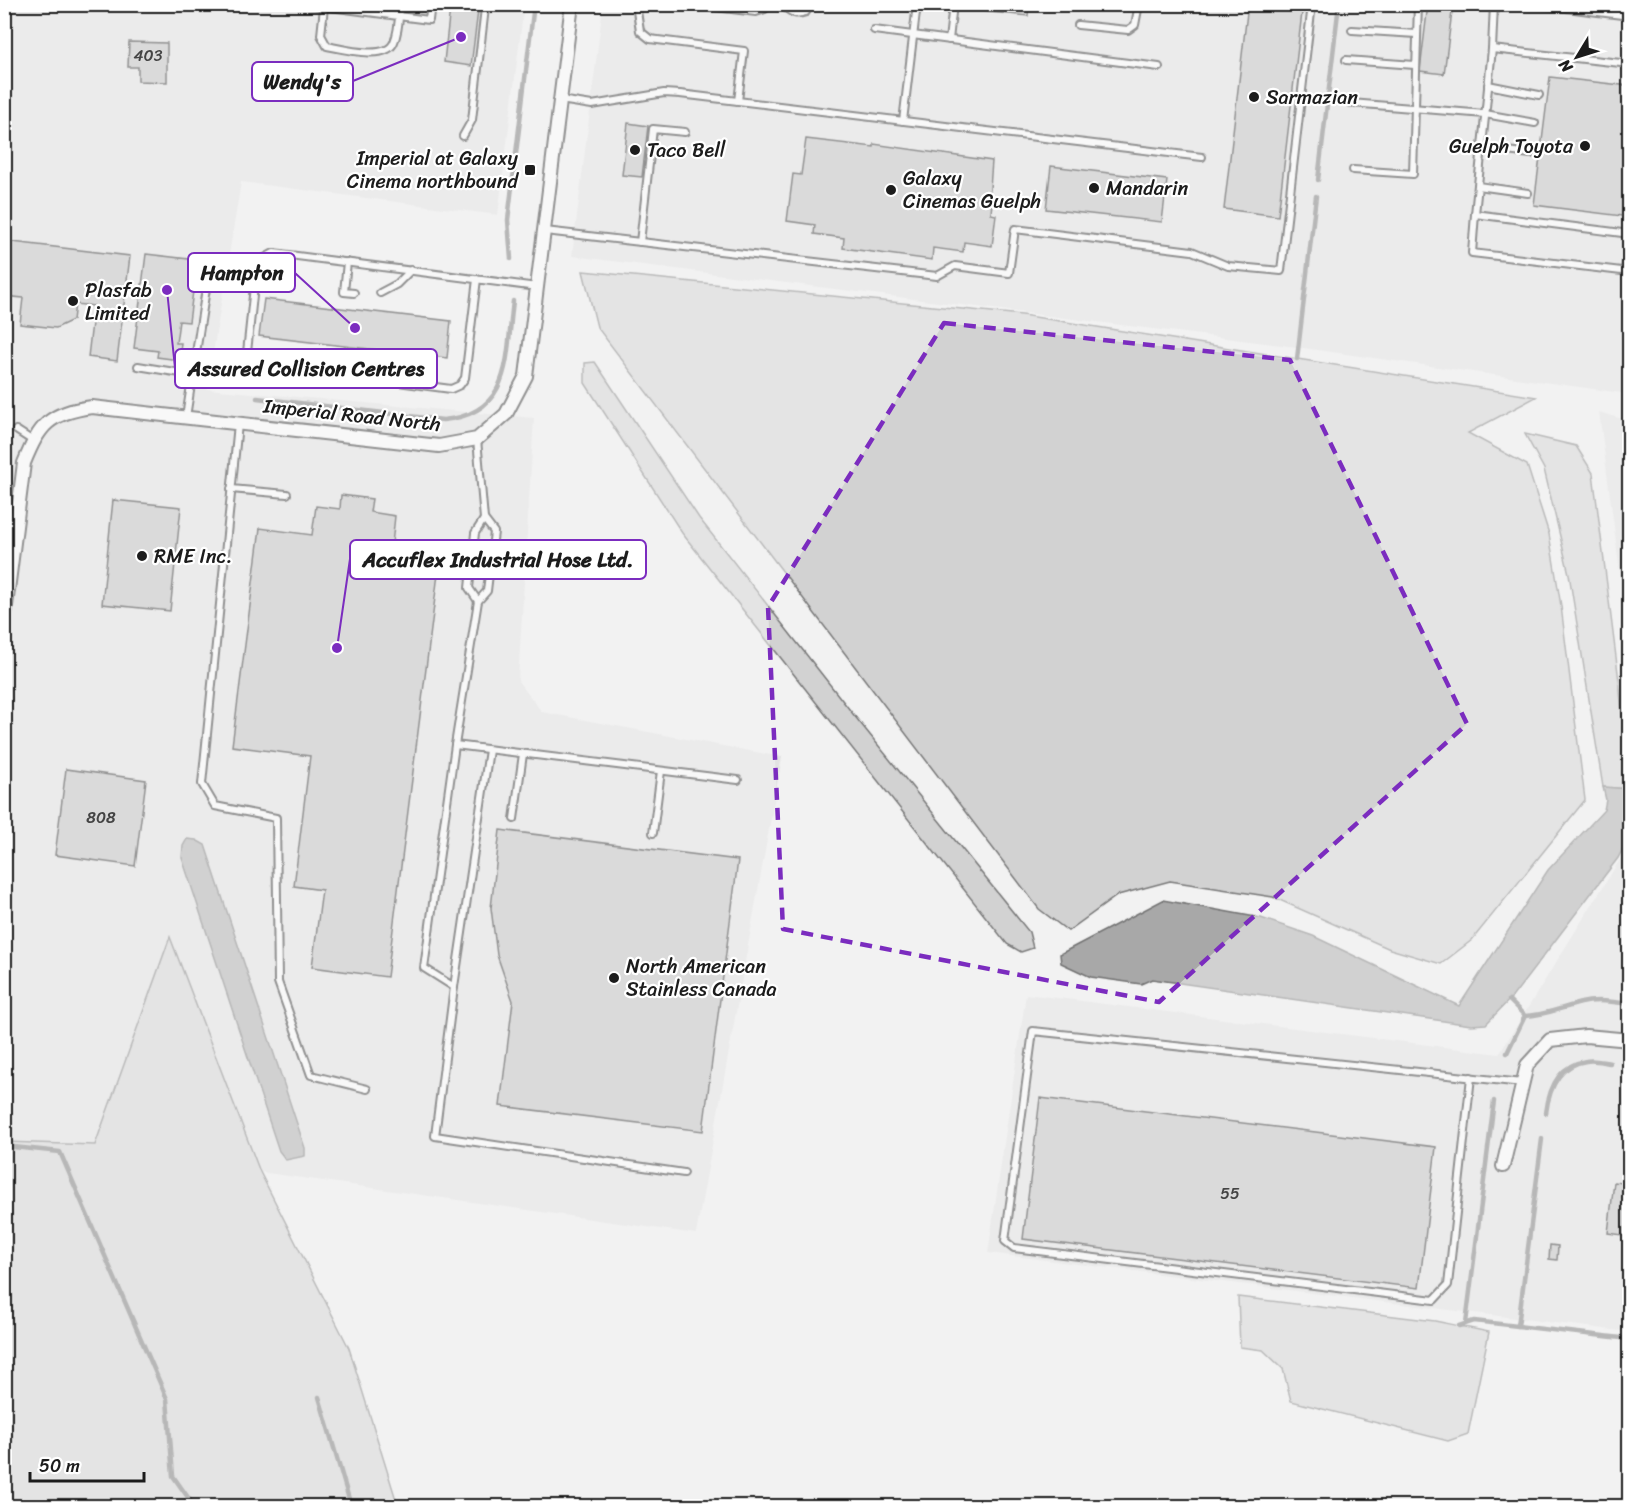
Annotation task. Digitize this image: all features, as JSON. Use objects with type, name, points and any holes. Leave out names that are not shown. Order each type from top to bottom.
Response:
[{"type":"street","points":[[477,439],[506,414],[526,376],[572,4]]},
{"type":"street","name":"Imperial Road North","points":[[5,621],[24,463],[33,441],[47,422],[68,410],[92,407],[439,446],[477,439]]},
{"type":"street","points":[[1503,1166],[1527,1065],[1550,1040],[1586,1036],[1629,1040]]},
{"type":"lane","points":[[307,4],[429,20],[431,4]]},
{"type":"lane","points":[[324,7],[321,35],[327,46],[379,53],[390,50],[394,43],[400,4]]},
{"type":"lane","points":[[463,136],[472,120],[485,8],[488,4]]},
{"type":"lane","points":[[636,4],[640,31],[650,39],[744,51],[738,101]]},
{"type":"lane","points":[[691,4],[756,12],[765,9],[768,4]]},
{"type":"lane","points":[[785,4],[792,13],[798,14],[806,12],[810,4]]},
{"type":"lane","points":[[903,121],[917,4]]},
{"type":"lane","points":[[949,40],[953,4]]},
{"type":"lane","points":[[1078,25],[1128,30],[1135,25],[1139,4]]},
{"type":"lane","points":[[545,231],[937,276],[955,266],[1009,273],[1015,230],[1192,251],[1228,266],[1281,271],[1312,4]]},
{"type":"lane","points":[[1353,170],[1413,174],[1418,5],[1400,4]]},
{"type":"lane","points":[[1475,214],[1629,236],[1627,272],[1472,253],[1475,214],[1492,49],[1494,4]]},
{"type":"lane","points":[[1534,4],[1629,16]]},
{"type":"lane","points":[[874,30],[1159,67]]},
{"type":"lane","points":[[1352,30],[1417,34]]},
{"type":"lane","points":[[1492,49],[1629,64]]},
{"type":"lane","points":[[1346,60],[1415,65]]},
{"type":"lane","points":[[1488,85],[1539,95]]},
{"type":"lane","points":[[560,100],[592,105],[664,93],[1202,157]]},
{"type":"lane","points":[[1351,103],[1485,114],[1535,123]]},
{"type":"lane","points":[[640,242],[653,129],[685,132]]},
{"type":"lane","points":[[1482,148],[1531,154]]},
{"type":"lane","points":[[1478,186],[1528,193]]},
{"type":"lane","points":[[477,279],[465,378],[460,385],[450,389],[246,362],[255,267],[274,253],[411,270],[538,287]]},
{"type":"lane","points":[[347,262],[344,292],[354,293]]},
{"type":"lane","points":[[186,417],[210,263]]},
{"type":"lane","points":[[380,293],[397,284],[411,270]]},
{"type":"lane","points":[[138,366],[192,375]]},
{"type":"lane","points":[[238,423],[202,784],[215,806],[276,818],[278,982],[311,1075],[367,1089]]},
{"type":"lane","points":[[16,430],[33,441]]},
{"type":"lane","points":[[453,987],[424,968],[478,601],[487,591],[494,532],[484,519],[477,439]]},
{"type":"lane","points":[[231,489],[287,494]]},
{"type":"lane","points":[[478,601],[469,588],[475,533],[484,519]]},
{"type":"lane","points":[[455,745],[738,780]]},
{"type":"lane","points":[[489,750],[453,987],[435,1136],[684,1173]]},
{"type":"lane","points":[[514,819],[523,754]]},
{"type":"lane","points":[[654,833],[661,771]]},
{"type":"lane","points":[[1471,1077],[1448,1286],[1434,1300],[1014,1248],[1005,1241],[1033,1031],[1471,1077],[1523,1083]]},
{"type":"highlighted area","points":[[944,323],[1290,360],[1467,724],[1159,1002],[783,929],[768,607]]},
{"type":"shaded area","points":[[5,5],[524,5],[498,215],[241,182],[207,389],[534,418],[518,681],[542,712],[782,757],[696,1234],[260,1172],[170,938],[95,1145],[5,1142]]},
{"type":"shaded area","points":[[603,5],[1629,5],[1629,394],[1296,347],[572,256]]},
{"type":"shaded area","points":[[583,271],[1022,315],[1536,397],[1468,433],[1527,465],[1549,534],[1561,606],[1585,800],[1472,940],[1441,964],[1390,949],[1273,897],[1170,881],[1118,895],[1068,931],[1039,909],[597,327]]},
{"type":"shaded area","points":[[595,362],[699,518],[1029,932],[1033,948],[1021,952],[1007,944],[682,533],[585,383],[585,363]]},
{"type":"shaded area","points":[[1599,412],[1629,421],[1629,642]]},
{"type":"shaded area","points":[[1525,434],[1576,446],[1593,473],[1619,681],[1629,789],[1603,787],[1569,574],[1544,469]]},
{"type":"shaded area","points":[[1603,787],[1629,789],[1629,837],[1618,858],[1513,996],[1486,1024],[1471,1025],[1152,979],[1141,984],[1091,977],[1061,963],[1060,954],[1163,900],[1261,918],[1313,936],[1459,1006],[1548,870],[1604,810],[1606,800]]},
{"type":"shaded area","points":[[187,839],[196,840],[205,845],[305,1148],[305,1156],[286,1160],[279,1151],[182,858],[183,846]]},
{"type":"shaded area","points":[[1629,845],[1629,1332],[988,1253],[1026,994],[1499,1054]]},
{"type":"shaded area","points":[[170,937],[260,1172],[349,1348],[398,1506],[5,1506],[5,1142],[95,1145]]},
{"type":"shaded area","points":[[1238,1297],[1435,1321],[1489,1332],[1468,1434],[1448,1441],[1291,1401],[1283,1369],[1263,1350],[1240,1347]]},
{"type":"building","points":[[983,4],[1029,4],[1028,16],[982,11]]},
{"type":"building","points":[[1248,4],[1303,4],[1278,216],[1224,209]]},
{"type":"building","points":[[1428,4],[1453,4],[1444,74],[1420,71]]},
{"type":"building","points":[[450,8],[478,11],[471,66],[444,62]]},
{"type":"building","points":[[129,42],[167,43],[167,82],[138,81],[138,67],[128,67]]},
{"type":"building","name":"Guelph Toyota","points":[[1550,77],[1630,86],[1630,217],[1534,205]]},
{"type":"building","name":"Taco Bell","points":[[628,123],[648,126],[642,177],[622,175]]},
{"type":"building","name":"Galaxy Cinemas Guelph","points":[[806,139],[874,147],[874,144],[992,161],[989,202],[992,202],[991,214],[996,215],[992,246],[964,242],[963,252],[933,248],[932,260],[843,248],[844,238],[814,234],[815,225],[787,221],[793,174],[801,175]]},
{"type":"building","points":[[1051,166],[1167,180],[1162,222],[1046,209]]},
{"type":"building","name":"Plasfab Limited","points":[[4,241],[130,256],[117,361],[88,357],[94,306],[75,304],[73,320],[56,328],[20,324],[23,298],[4,296]]},
{"type":"building","points":[[146,254],[197,260],[189,322],[179,321],[176,343],[181,343],[179,360],[157,357],[158,351],[134,348]]},
{"type":"building","points":[[264,299],[451,321],[447,358],[259,336]]},
{"type":"building","points":[[341,495],[372,499],[370,512],[395,516],[392,544],[441,550],[387,977],[312,967],[322,890],[294,886],[310,756],[232,746],[260,528],[312,535],[316,506],[340,509]]},
{"type":"building","name":"RME Inc.","points":[[113,500],[181,507],[170,611],[102,604]]},
{"type":"building","points":[[66,769],[146,780],[135,866],[55,855]]},
{"type":"building","name":"North American Stainless Canada","points":[[500,830],[738,860],[703,1131],[500,1106],[513,1001],[497,955],[491,908]]},
{"type":"building","points":[[1040,1098],[1436,1147],[1419,1288],[1023,1239]]},
{"type":"building","points":[[1625,1175],[1630,1175],[1630,1236],[1608,1233],[1614,1182],[1624,1183]]},
{"type":"building","points":[[1550,1245],[1558,1246],[1557,1260],[1549,1259]]},
{"type":"waterway","points":[[511,259],[508,220],[534,4]]},
{"type":"waterway","points":[[1318,180],[1339,4]]},
{"type":"waterway","points":[[1297,359],[1316,196]]},
{"type":"waterway","points":[[257,398],[443,420],[466,415],[482,407],[494,394],[502,379],[513,301]]},
{"type":"waterway","points":[[1624,728],[1630,728]]},
{"type":"waterway","points":[[1509,1000],[1525,1016]]},
{"type":"waterway","points":[[1507,1053],[1525,1016],[1547,1013],[1587,1002],[1606,1001],[1630,1004]]},
{"type":"waterway","points":[[1546,1113],[1553,1087],[1557,1079],[1569,1067],[1589,1060],[1610,1063]]},
{"type":"waterway","points":[[1466,1323],[1494,1101]]},
{"type":"waterway","points":[[1518,1326],[1542,1139]]},
{"type":"waterway","points":[[4,1146],[60,1152],[167,1399],[173,1476],[194,1506]]},
{"type":"waterway","points":[[1459,1326],[1474,1321],[1630,1339]]},
{"type":"waterway","points":[[319,1397],[351,1506]]},
{"type":"place","name":"Wendy's","points":[[461,37]]},
{"type":"place","name":"Sarmazian","points":[[1254,97]]},
{"type":"place","name":"Guelph Toyota","points":[[1585,146]]},
{"type":"place","name":"Taco Bell","points":[[635,150]]},
{"type":"place","name":"Imperial at Galaxy Cinema northbound","points":[[530,170]]},
{"type":"place","name":"Mandarin","points":[[1094,188]]},
{"type":"place","name":"Galaxy Cinemas Guelph","points":[[891,190]]},
{"type":"place","name":"Assured Collision Centres","points":[[167,290]]},
{"type":"place","name":"Plasfab Limited","points":[[73,301]]},
{"type":"place","name":"Hampton","points":[[355,328]]},
{"type":"place","name":"RME Inc.","points":[[142,556]]},
{"type":"place","name":"Accuflex Industrial Hose Ltd.","points":[[337,648]]},
{"type":"place","name":"North American Stainless Canada","points":[[614,978]]}]
